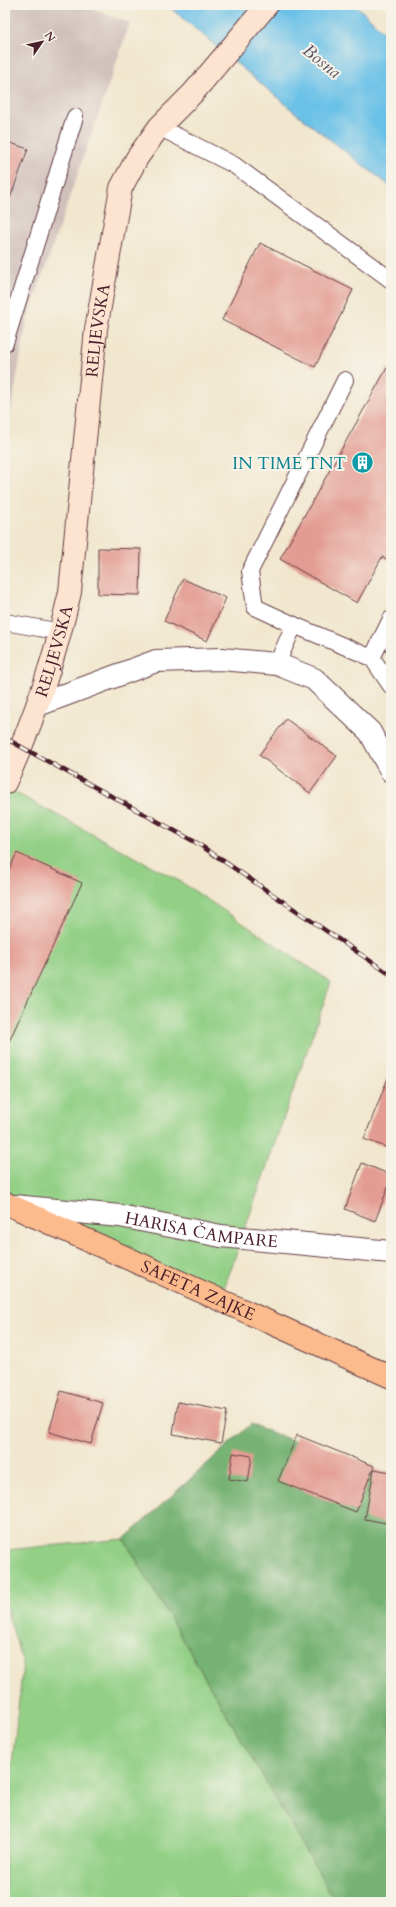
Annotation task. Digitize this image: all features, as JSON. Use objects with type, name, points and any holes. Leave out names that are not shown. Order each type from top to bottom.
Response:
[{"type":"main road","name":"RELJEVSKA","points":[[5,783],[22,746],[38,705],[61,632],[70,592],[96,330],[120,188],[137,158],[159,127],[193,93],[267,5]]},
{"type":"main road","name":"SAFETA ZAJKE","points":[[8,1204],[391,1377]]},
{"type":"street","name":"RELJEVSKA","points":[[38,705],[156,661],[221,659],[277,664],[314,679],[370,732],[391,771]]},
{"type":"street","name":"HARISA ČAMPARE","points":[[8,1204],[120,1216],[221,1236],[391,1252]]},
{"type":"lane","points":[[5,343],[75,117]]},
{"type":"lane","points":[[159,127],[234,165],[391,280]]},
{"type":"lane","points":[[345,380],[250,571],[255,607],[372,658],[391,686]]},
{"type":"lane","points":[[372,658],[391,619]]},
{"type":"lane","points":[[5,622],[61,632]]},
{"type":"lane","points":[[277,664],[294,625]]},
{"type":"shaded area","points":[[5,5],[81,5],[130,23],[27,320],[5,444]]},
{"type":"green space","points":[[5,787],[181,882],[331,982],[220,1300],[5,1203]]},
{"type":"green space","points":[[251,1424],[391,1480],[391,1902],[336,1902],[124,1539]]},
{"type":"green space","points":[[124,1539],[336,1902],[5,1902],[5,1828],[23,1664],[5,1604],[5,1550]]},
{"type":"water","name":"Bosna","points":[[167,5],[356,5],[391,39],[391,187],[297,114]]},
{"type":"building","points":[[5,141],[28,149],[5,212]]},
{"type":"building","points":[[260,243],[353,290],[315,367],[222,320]]},
{"type":"building","name":"IN TIME TNT","points":[[387,368],[391,370],[391,561],[382,557],[357,603],[280,559]]},
{"type":"building","points":[[98,548],[141,549],[140,595],[98,594]]},
{"type":"building","points":[[183,579],[226,598],[207,641],[164,621]]},
{"type":"building","points":[[286,719],[337,756],[310,793],[259,755]]},
{"type":"building","points":[[17,853],[82,883],[5,1050],[5,878]]},
{"type":"building","points":[[391,1070],[391,1149],[364,1139]]},
{"type":"building","points":[[362,1163],[391,1175],[391,1180],[375,1221],[345,1209]]},
{"type":"building","points":[[61,1391],[103,1403],[91,1444],[49,1432]]},
{"type":"building","points":[[178,1402],[227,1411],[221,1443],[173,1434]]},
{"type":"building","points":[[297,1435],[374,1466],[356,1512],[278,1481]]},
{"type":"building","points":[[233,1453],[252,1456],[248,1482],[229,1479]]},
{"type":"building","points":[[374,1469],[391,1472],[391,1524],[365,1519]]},
{"type":"railway","points":[[5,738],[197,843],[391,975]]},
{"type":"place","name":"IN TIME TNT","points":[[362,463]]}]
